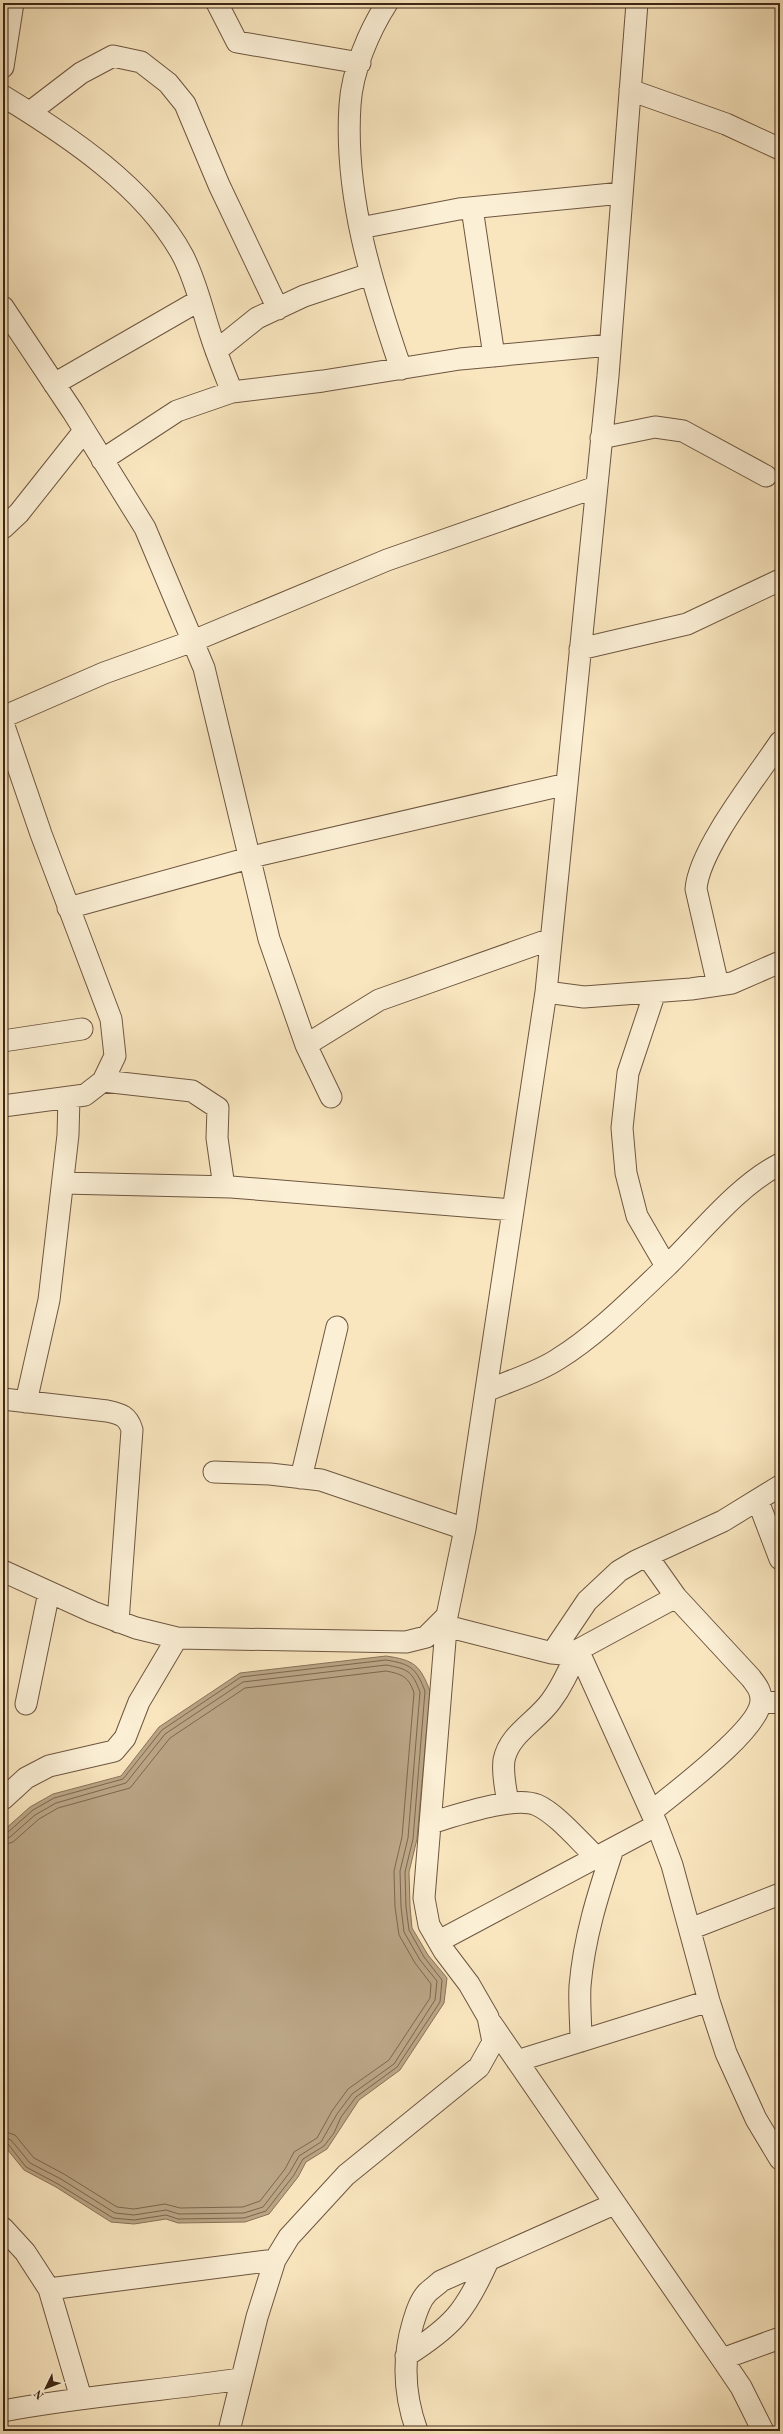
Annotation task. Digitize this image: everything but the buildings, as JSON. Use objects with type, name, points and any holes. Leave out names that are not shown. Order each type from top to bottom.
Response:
[{"type":"street","points":[[3,68],[5,32],[13,3]]},
{"type":"street","points":[[217,3],[237,42],[360,63]]},
{"type":"street","points":[[387,3],[370,30],[350,104],[351,184],[370,274],[401,369]]},
{"type":"street","points":[[636,3],[602,438],[546,992],[465,1529],[447,1621],[424,1898],[429,1925],[439,1941],[469,1984],[488,2017],[517,2061],[741,2387],[763,2431]]},
{"type":"street","points":[[30,112],[81,73],[113,56],[141,62],[168,83],[185,104],[218,185],[278,308]]},
{"type":"street","points":[[630,90],[726,124],[780,149]]},
{"type":"street","points":[[3,96],[52,126],[127,186],[159,221],[183,255],[200,300],[216,351],[232,392]]},
{"type":"street","points":[[360,228],[472,208],[622,193]]},
{"type":"street","points":[[472,208],[494,356]]},
{"type":"street","points":[[216,351],[257,318],[304,296],[370,274]]},
{"type":"street","points":[[54,384],[200,300]]},
{"type":"street","points":[[3,307],[54,384],[145,528],[193,641],[204,668],[251,858],[269,939],[306,1045],[331,1097]]},
{"type":"street","points":[[102,460],[136,436],[177,411],[232,392],[494,356],[610,345]]},
{"type":"street","points":[[602,438],[655,427],[683,431],[766,476]]},
{"type":"street","points":[[3,528],[19,513],[84,431]]},
{"type":"street","points":[[3,717],[104,673],[193,641],[387,560],[596,487]]},
{"type":"street","points":[[580,649],[687,624],[780,580]]},
{"type":"street","points":[[3,723],[68,908],[111,1019],[114,1056],[103,1081],[85,1095],[3,1106]]},
{"type":"street","points":[[718,985],[698,897],[697,875],[708,852],[736,806],[780,742]]},
{"type":"street","points":[[68,908],[251,858],[567,784]]},
{"type":"street","points":[[306,1045],[379,1000],[551,939]]},
{"type":"street","points":[[546,992],[584,997],[655,992],[718,985],[732,983],[780,962]]},
{"type":"street","points":[[655,992],[628,1073],[622,1128],[626,1173],[637,1216],[666,1266]]},
{"type":"street","points":[[3,1040],[82,1029]]},
{"type":"street","points":[[103,1081],[192,1091],[218,1108],[217,1138],[224,1187]]},
{"type":"street","points":[[26,1402],[49,1300],[68,1135],[69,1097]]},
{"type":"street","points":[[486,1391],[557,1360],[602,1326],[666,1266],[730,1202],[770,1169],[780,1164]]},
{"type":"street","points":[[63,1183],[224,1187],[513,1210]]},
{"type":"street","points":[[301,1478],[337,1327]]},
{"type":"street","points":[[3,1399],[107,1411],[121,1414],[129,1420],[132,1430],[118,1622]]},
{"type":"street","points":[[214,1472],[301,1478],[335,1484],[465,1529]]},
{"type":"street","points":[[552,1653],[574,1618],[604,1583],[619,1571],[647,1556],[724,1520],[758,1501],[780,1486]]},
{"type":"street","points":[[758,1501],[780,1559]]},
{"type":"street","points":[[439,1941],[605,1853],[654,1818],[743,1734],[756,1714],[770,1702],[751,1678],[676,1597],[647,1556]]},
{"type":"street","points":[[3,1571],[118,1622],[177,1638],[406,1642],[426,1637],[447,1621]]},
{"type":"street","points":[[26,1704],[49,1592]]},
{"type":"street","points":[[447,1621],[552,1653],[563,1654],[578,1650],[676,1597]]},
{"type":"street","points":[[3,1799],[26,1778],[49,1766],[114,1751],[125,1738],[139,1702],[177,1638]]},
{"type":"street","points":[[508,1803],[504,1761],[508,1749],[515,1737],[540,1714],[558,1692],[578,1650]]},
{"type":"street","points":[[578,1650],[654,1818],[672,1865],[709,2001],[726,2053],[741,2087],[780,2159]]},
{"type":"street","points":[[430,1823],[508,1803],[524,1801],[537,1805],[605,1853]]},
{"type":"street","points":[[581,2041],[580,1987],[586,1939],[605,1853]]},
{"type":"street","points":[[690,1929],[780,1894]]},
{"type":"street","points":[[517,2061],[709,2001]]},
{"type":"street","points":[[229,2431],[240,2379],[275,2260],[289,2237],[346,2175],[479,2067],[493,2042],[488,2017]]},
{"type":"street","points":[[417,2431],[410,2410],[405,2382],[406,2356],[416,2312],[426,2294],[441,2281],[614,2204]]},
{"type":"street","points":[[3,2228],[25,2252],[49,2289],[81,2398]]},
{"type":"street","points":[[49,2289],[275,2260]]},
{"type":"street","points":[[406,2356],[434,2338],[463,2310],[475,2291],[488,2260]]},
{"type":"street","points":[[722,2359],[780,2338]]},
{"type":"street","points":[[3,2411],[81,2398],[168,2390],[240,2379]]},
{"type":"water","points":[[386,1656],[410,1662],[415,1665],[423,1675],[430,1691],[417,1839],[409,1872],[410,1906],[412,1928],[428,1955],[447,1978],[444,2003],[400,2070],[359,2100],[327,2149],[306,2162],[298,2177],[269,2214],[245,2222],[178,2223],[166,2219],[134,2224],[111,2222],[56,2187],[24,2170],[3,2144],[3,1831],[30,1807],[53,1794],[121,1776],[159,1727],[240,1673]]}]
